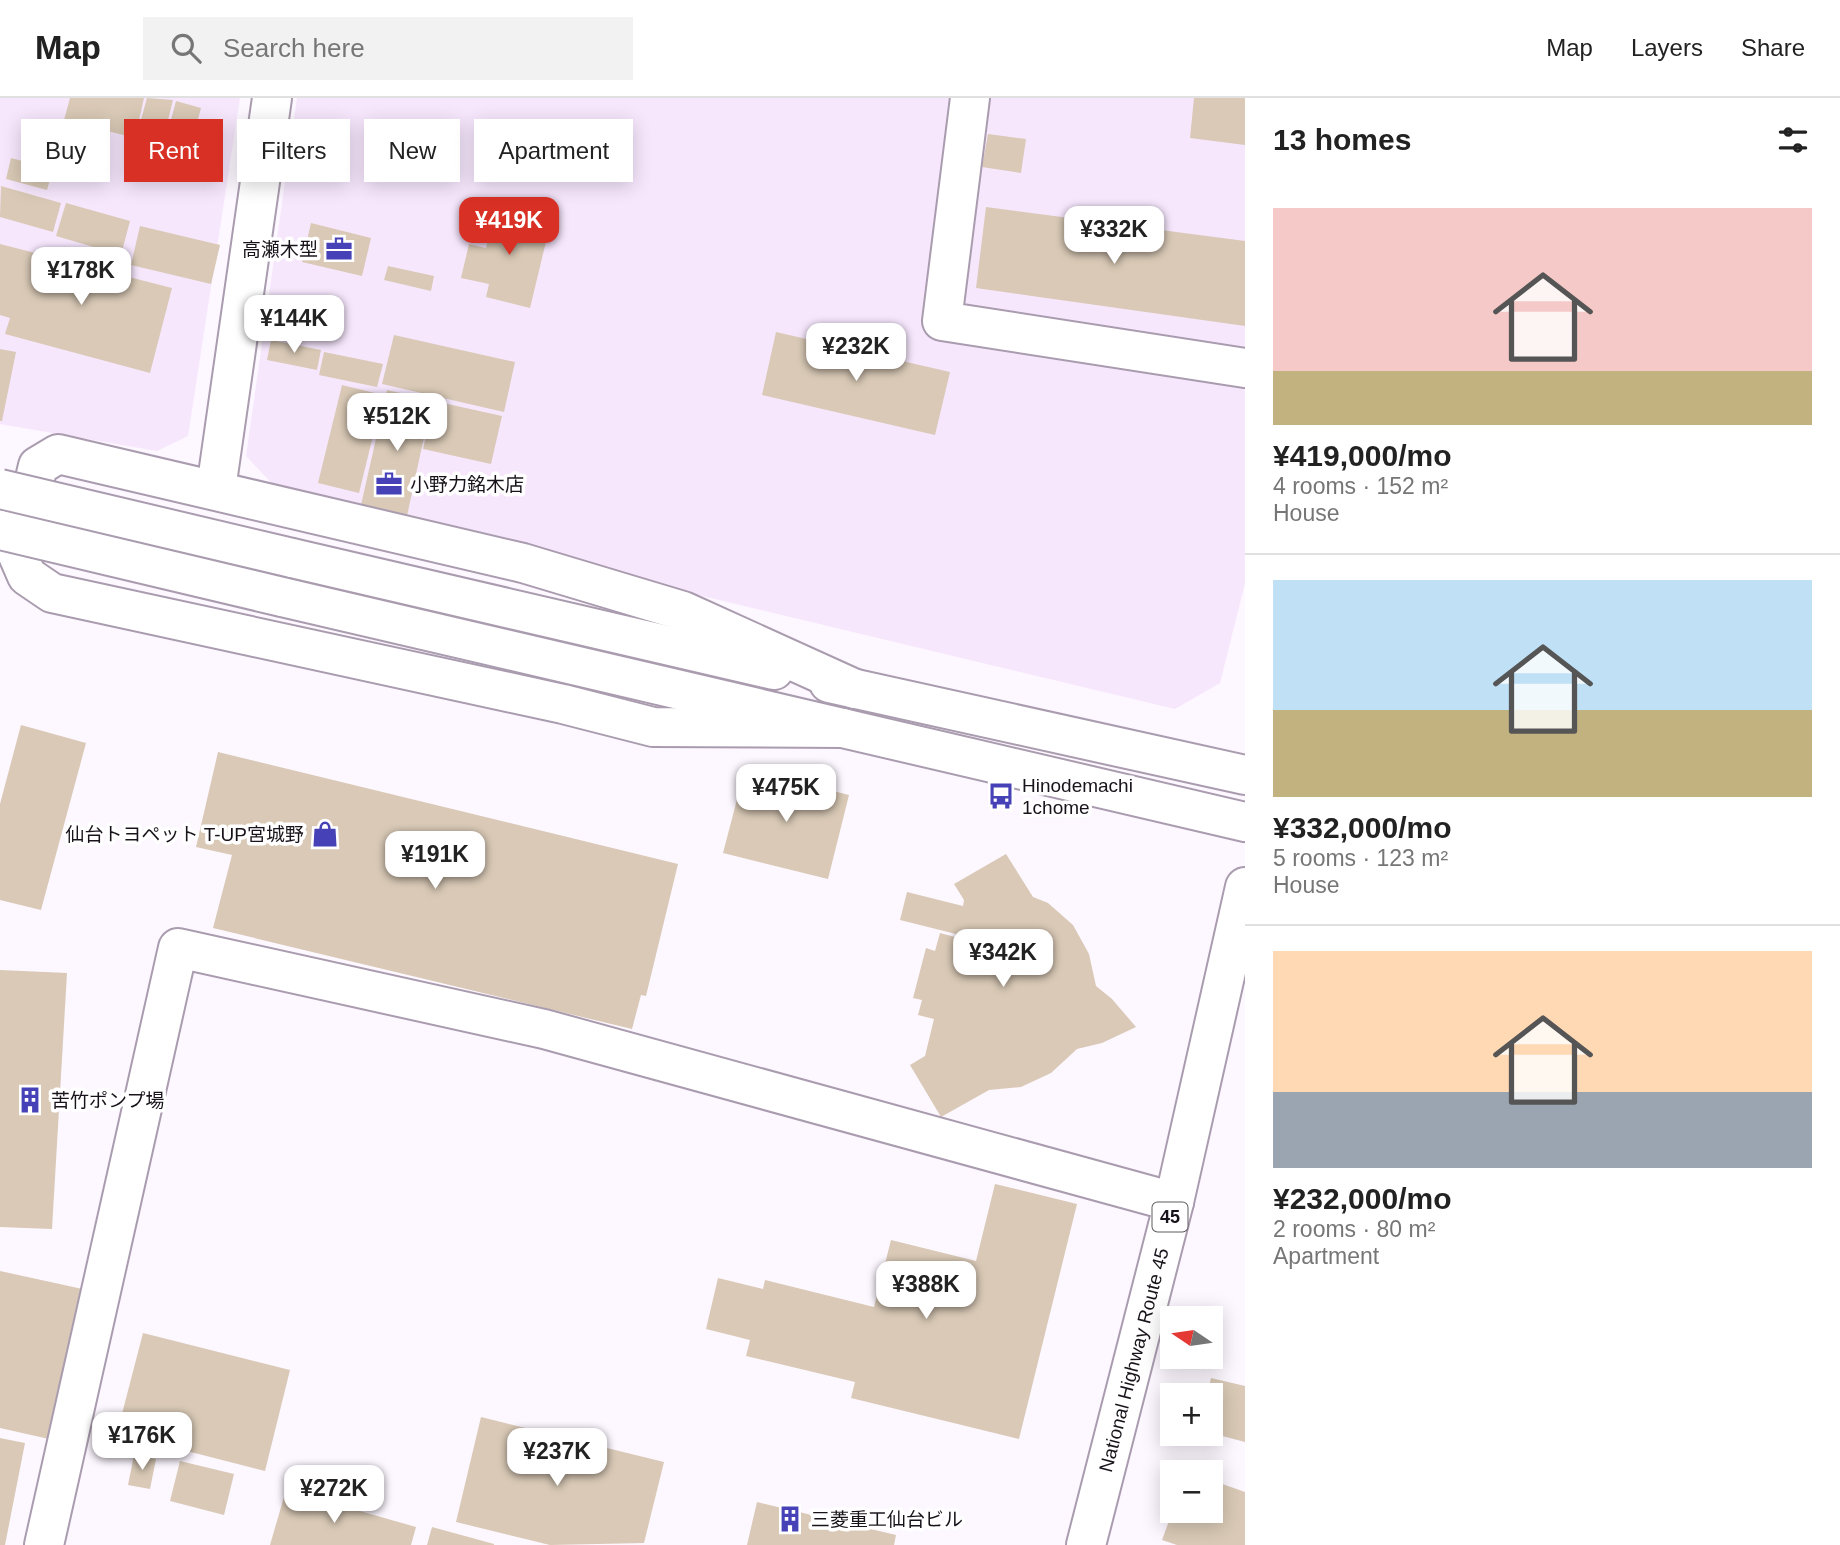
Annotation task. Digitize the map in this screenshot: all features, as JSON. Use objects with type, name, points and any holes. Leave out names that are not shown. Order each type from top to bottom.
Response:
[{"type":"main road","points":[[216,489],[272,98]]},
{"type":"main road","points":[[970,98],[942,321],[1245,368]]},
{"type":"main road","points":[[843,728],[653,727],[563,704],[52,593],[27,576],[17,553],[38,466],[58,454],[523,563],[683,611],[855,689]]},
{"type":"main road","points":[[0,489],[855,689],[1245,775]]},
{"type":"main road","points":[[0,530],[1245,822]]},
{"type":"main road","name":"National Highway Route 45","points":[[1086,1545],[1174,1202],[1245,887]]},
{"type":"main road","points":[[44,1545],[178,948],[544,1029],[1174,1202]]},
{"type":"shaded area","points":[[0,98],[240,98],[188,436],[157,451],[0,424]]},
{"type":"shaded area","points":[[297,98],[1245,98],[1245,583],[1220,683],[1175,709],[284,496],[246,456],[285,182],[350,182],[350,119],[294,119]]},
{"type":"building","points":[[70,98],[144,98],[139,119],[124,119],[124,135],[110,132],[110,119],[64,119]]},
{"type":"building","points":[[147,98],[173,100],[168,119],[141,119]]},
{"type":"building","points":[[1194,98],[1245,98],[1245,145],[1190,138]]},
{"type":"building","points":[[176,101],[201,108],[198,119],[171,119]]},
{"type":"building","points":[[988,134],[1026,139],[1021,173],[982,167]]},
{"type":"building","points":[[11,158],[21,161],[21,182],[49,182],[47,190],[6,179]]},
{"type":"building","points":[[1,186],[61,203],[53,232],[0,217]]},
{"type":"building","points":[[66,203],[130,221],[121,255],[56,236]]},
{"type":"building","points":[[495,207],[551,221],[530,308],[486,297],[489,284],[461,278],[469,244],[486,248]]},
{"type":"building","points":[[986,207],[1245,241],[1245,326],[976,288]]},
{"type":"building","points":[[311,223],[371,238],[362,276],[302,262]]},
{"type":"building","points":[[140,226],[220,245],[211,284],[131,265]]},
{"type":"building","points":[[0,244],[51,257],[53,249],[85,257],[82,265],[172,288],[150,373],[5,334],[10,318],[0,315]]},
{"type":"building","points":[[388,266],[434,276],[431,291],[384,280]]},
{"type":"building","points":[[776,332],[950,372],[935,435],[762,395]]},
{"type":"building","points":[[394,335],[515,362],[504,412],[382,384]]},
{"type":"building","points":[[271,340],[321,350],[317,370],[267,360]]},
{"type":"building","points":[[0,349],[16,352],[2,421],[0,421]]},
{"type":"building","points":[[324,352],[383,364],[377,387],[319,375]]},
{"type":"building","points":[[342,385],[383,395],[359,493],[318,483]]},
{"type":"building","points":[[387,390],[432,400],[407,516],[361,505]]},
{"type":"building","points":[[434,401],[502,416],[491,464],[423,449]]},
{"type":"building","points":[[21,725],[86,743],[41,910],[0,900],[0,804]]},
{"type":"building","points":[[218,752],[678,864],[646,996],[641,995],[632,1029],[213,928],[232,855],[196,847]]},
{"type":"building","points":[[745,769],[849,795],[828,879],[723,853]]},
{"type":"building","points":[[1006,854],[1033,897],[1048,903],[1073,925],[1089,954],[1096,986],[1112,999],[1136,1027],[1102,1043],[1077,1049],[1051,1073],[1021,1087],[989,1090],[941,1117],[910,1065],[925,1056],[934,1019],[918,1015],[922,1000],[913,998],[926,948],[935,951],[940,933],[955,937],[956,934],[900,920],[907,892],[963,906],[964,900],[954,884]]},
{"type":"building","name":"苦竹ポンプ場","points":[[0,970],[67,973],[52,1229],[0,1227]]},
{"type":"building","points":[[995,1184],[1077,1204],[1019,1439],[851,1398],[855,1382],[746,1356],[750,1340],[706,1329],[718,1278],[763,1289],[765,1280],[874,1307],[891,1240],[976,1261]]},
{"type":"building","points":[[0,1271],[87,1290],[49,1439],[0,1428]]},
{"type":"building","points":[[143,1333],[290,1370],[265,1471],[117,1433]]},
{"type":"building","points":[[1211,1378],[1245,1386],[1245,1442],[1223,1436],[1223,1383],[1210,1383]]},
{"type":"building","points":[[481,1417],[664,1462],[644,1543],[550,1545],[456,1522]]},
{"type":"building","points":[[0,1438],[25,1443],[5,1545],[0,1545]]},
{"type":"building","points":[[134,1455],[156,1459],[150,1489],[128,1485]]},
{"type":"building","points":[[180,1461],[234,1474],[224,1515],[170,1501]]},
{"type":"building","points":[[1223,1484],[1245,1492],[1245,1545],[1177,1545],[1162,1540],[1168,1523],[1223,1523]]},
{"type":"building","points":[[286,1490],[416,1527],[411,1545],[270,1545]]},
{"type":"building","name":"三菱重工仙台ビル","points":[[757,1502],[896,1535],[894,1545],[747,1545]]},
{"type":"building","points":[[432,1527],[494,1544],[494,1545],[427,1545]]},
{"type":"place","name":"高瀬木型","points":[[339,249]]},
{"type":"place","name":"小野力銘木店","points":[[389,484]]},
{"type":"place","name":"Hinodemachi 1chome","points":[[1001,796]]},
{"type":"place","name":"仙台トヨペット T-UP宮城野","points":[[325,834]]},
{"type":"place","name":"苦竹ポンプ場","points":[[30,1100]]},
{"type":"place","name":"三菱重工仙台ビル","points":[[790,1519]]}]
